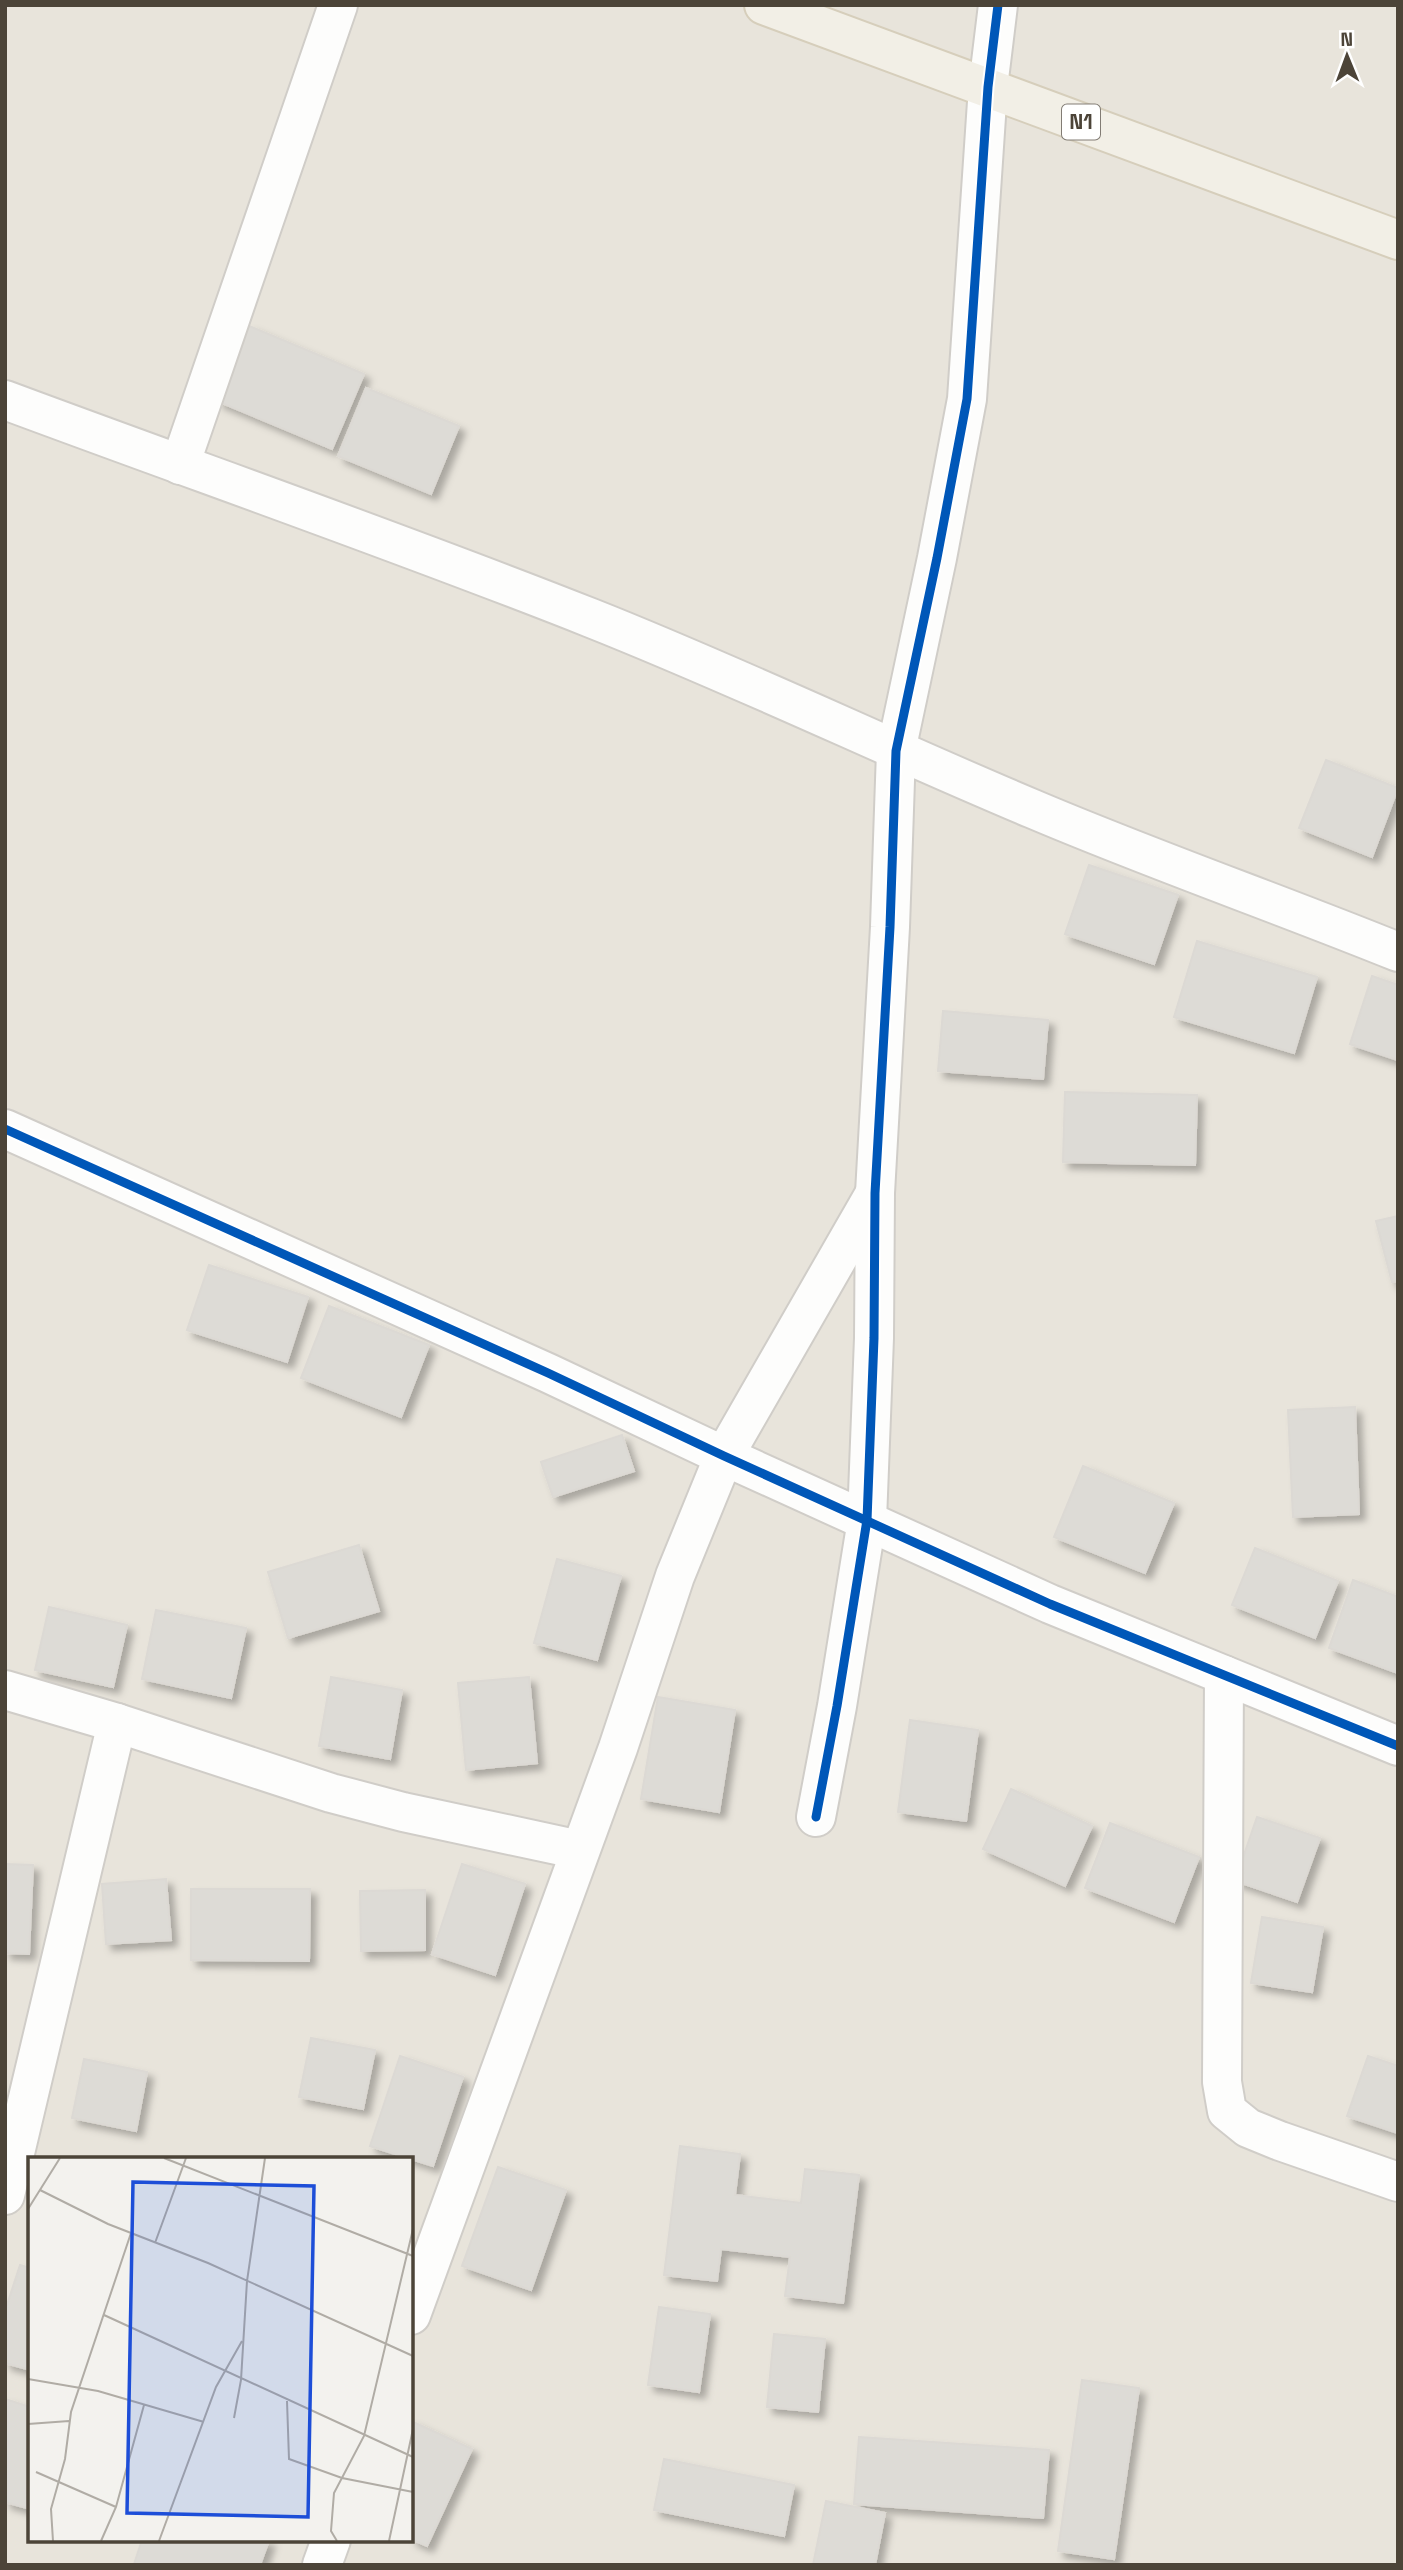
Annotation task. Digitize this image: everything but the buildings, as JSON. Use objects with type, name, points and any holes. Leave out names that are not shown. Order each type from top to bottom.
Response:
[{"type":"main road","name":"N1","points":[[764,5],[1398,240]]},
{"type":"street","points":[[180,465],[338,5]]},
{"type":"street","points":[[816,1817],[867,1520],[874,1338],[875,1193],[890,927],[895,751],[967,399],[988,87],[998,5]]},
{"type":"street","points":[[5,400],[372,532],[582,614],[755,686],[895,751],[1108,840],[1398,952]]},
{"type":"street","points":[[5,1129],[548,1373],[724,1457],[1050,1604],[1398,1746]]},
{"type":"street","points":[[413,2310],[618,1748],[675,1576],[724,1457],[875,1193]]},
{"type":"street","points":[[1224,1675],[1222,2082],[1227,2112],[1248,2128],[1269,2137],[1398,2182]]},
{"type":"street","points":[[5,1690],[117,1723],[331,1793],[403,1812],[580,1850]]},
{"type":"street","points":[[5,2195],[117,1723]]},
{"type":"street","points":[[322,2565],[330,2542]]},
{"type":"shaded area","points":[[5,5],[1398,5],[1398,2565],[5,2565]]},
{"type":"cycle path","points":[[816,1817],[867,1520],[874,1338],[875,1193],[890,927],[896,751],[967,399],[988,87],[998,5]]},
{"type":"cycle path","points":[[5,1129],[548,1373],[1050,1604],[1398,1746]]}]
